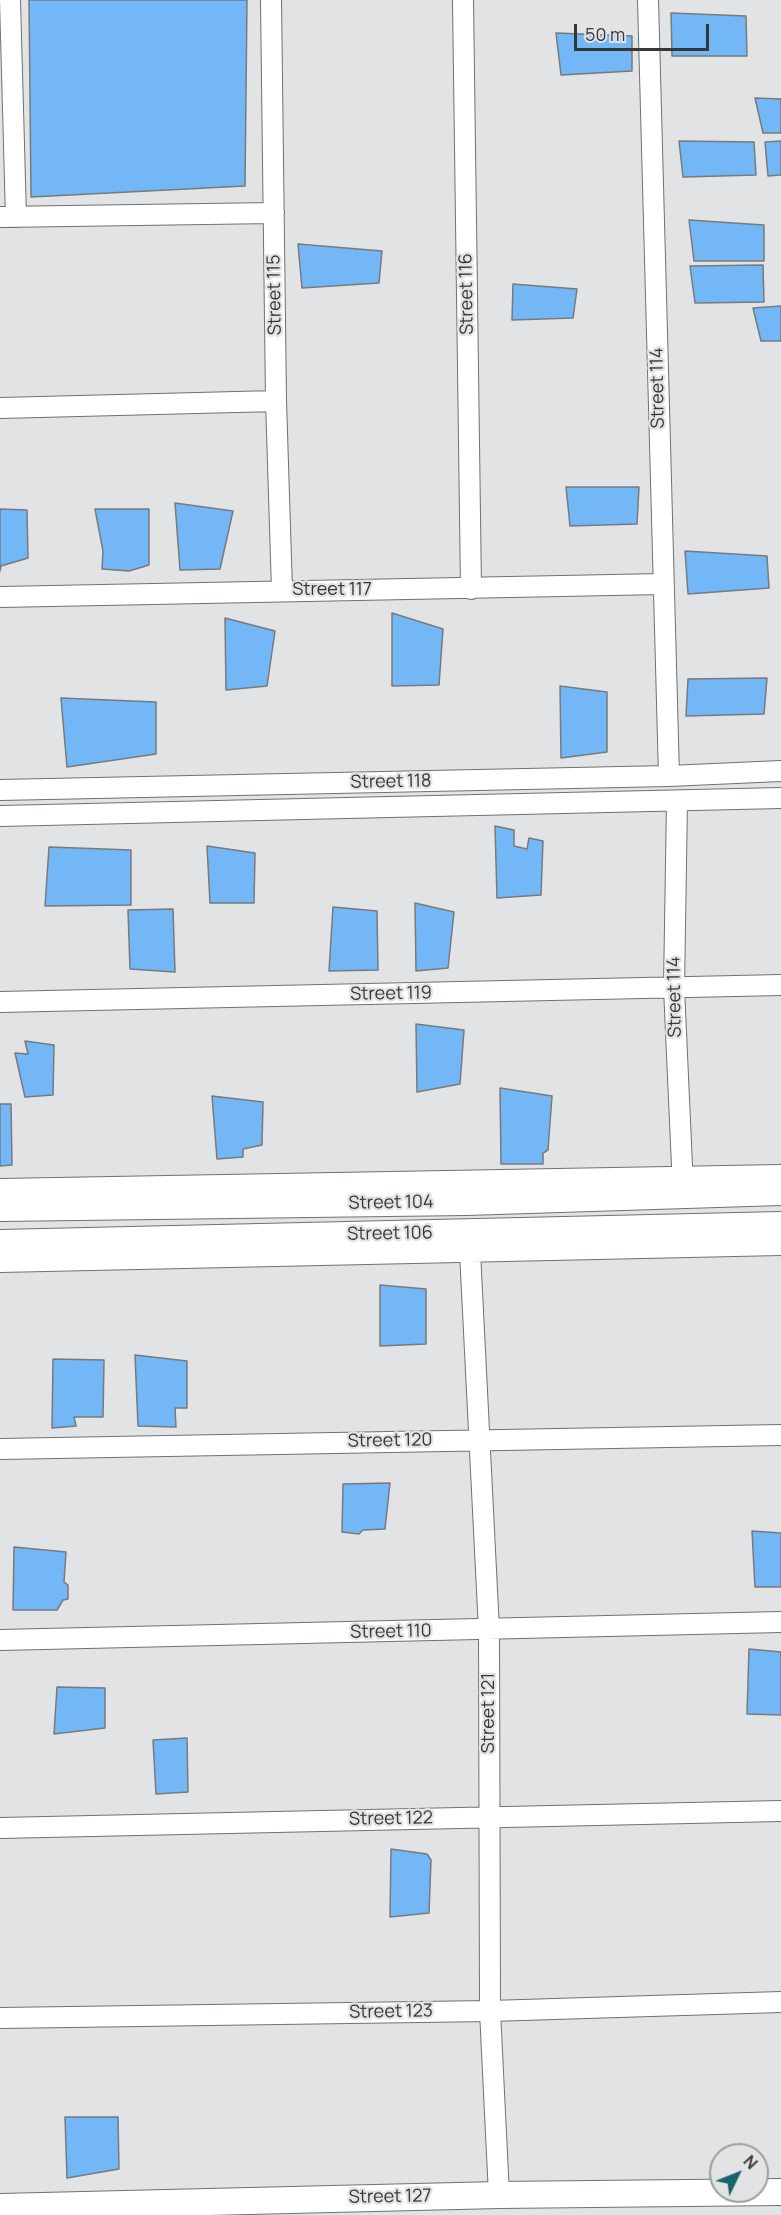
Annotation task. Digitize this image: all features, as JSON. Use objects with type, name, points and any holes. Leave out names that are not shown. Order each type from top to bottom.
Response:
[{"type":"street","points":[[10,0],[8,217],[274,213]]},
{"type":"street","name":"Street 115","points":[[271,0],[276,401],[282,590]]},
{"type":"street","name":"Street 116","points":[[463,0],[471,589]]},
{"type":"street","name":"Street 114","points":[[648,0],[669,776]]},
{"type":"street","points":[[0,408],[276,401]]},
{"type":"street","name":"Street 117","points":[[0,597],[663,584]]},
{"type":"street","name":"Street 118","points":[[0,790],[669,776],[781,771]]},
{"type":"street","points":[[0,816],[781,798]]},
{"type":"street","name":"Street 114","points":[[677,801],[674,988],[683,1185]]},
{"type":"street","name":"Street 119","points":[[0,1002],[781,985]]},
{"type":"street","points":[[683,1185],[781,1175]]},
{"type":"street","name":"Street 104","points":[[0,1208],[62,1207],[272,1194],[466,1202],[683,1185],[781,1192]]},
{"type":"street","points":[[0,1190],[272,1194]]},
{"type":"street","points":[[62,1207],[64,1242]]},
{"type":"street","name":"Street 106","points":[[0,1243],[470,1242],[716,1237],[781,1225]]},
{"type":"street","points":[[716,1237],[781,1245]]},
{"type":"street","points":[[0,1262],[470,1242]]},
{"type":"street","name":"Street 121","points":[[470,1242],[489,1630],[490,2011],[510,2201]]},
{"type":"street","name":"Street 120","points":[[0,1449],[781,1435]]},
{"type":"street","name":"Street 110","points":[[0,1640],[781,1622]]},
{"type":"street","name":"Street 122","points":[[0,1828],[781,1811]]},
{"type":"street","name":"Street 123","points":[[0,2018],[490,2011],[781,2002]]},
{"type":"street","name":"Street 127","points":[[8,2210],[463,2205],[510,2201],[781,2192]]},
{"type":"building","points":[[29,0],[247,0],[245,186],[31,197]]},
{"type":"building","points":[[671,13],[746,16],[747,56],[672,56]]},
{"type":"building","points":[[556,33],[632,36],[632,71],[561,75]]},
{"type":"building","points":[[755,98],[781,99],[781,133],[763,133]]},
{"type":"building","points":[[679,141],[754,142],[756,175],[683,177]]},
{"type":"building","points":[[781,141],[781,175],[768,176],[765,142]]},
{"type":"building","points":[[689,220],[764,225],[764,261],[694,261]]},
{"type":"building","points":[[298,244],[382,251],[379,283],[302,288]]},
{"type":"building","points":[[763,265],[764,302],[695,303],[690,266]]},
{"type":"building","points":[[513,284],[577,289],[573,318],[512,320]]},
{"type":"building","points":[[781,306],[781,341],[761,341],[753,308]]},
{"type":"building","points":[[566,487],[639,487],[637,524],[570,526]]},
{"type":"building","points":[[175,503],[233,511],[220,569],[180,570]]},
{"type":"building","points":[[0,509],[27,510],[28,558],[1,566],[0,571]]},
{"type":"building","points":[[95,509],[149,509],[149,565],[129,571],[102,569],[103,551]]},
{"type":"building","points":[[685,551],[767,556],[769,588],[688,594]]},
{"type":"building","points":[[392,613],[443,629],[439,685],[392,686]]},
{"type":"building","points":[[225,618],[275,631],[267,686],[226,690]]},
{"type":"building","points":[[767,678],[764,714],[686,716],[688,679]]},
{"type":"building","points":[[560,686],[607,692],[607,752],[561,758]]},
{"type":"building","points":[[61,698],[156,702],[156,754],[67,767]]},
{"type":"building","points":[[495,826],[514,830],[514,846],[527,849],[529,838],[543,841],[541,895],[497,898]]},
{"type":"building","points":[[207,846],[255,853],[254,903],[210,903]]},
{"type":"building","points":[[49,847],[131,850],[131,905],[45,906]]},
{"type":"building","points":[[415,903],[454,912],[448,968],[416,971]]},
{"type":"building","points":[[333,907],[377,911],[378,970],[329,971]]},
{"type":"building","points":[[173,909],[175,972],[130,969],[128,910]]},
{"type":"building","points":[[416,1024],[464,1030],[460,1084],[417,1092]]},
{"type":"building","points":[[25,1041],[54,1045],[53,1095],[25,1097],[15,1053],[28,1054]]},
{"type":"building","points":[[500,1088],[552,1096],[548,1150],[543,1153],[543,1164],[501,1164]]},
{"type":"building","points":[[212,1096],[263,1102],[262,1145],[243,1149],[243,1157],[217,1159]]},
{"type":"building","points":[[0,1104],[11,1104],[12,1165],[0,1166]]},
{"type":"building","points":[[380,1285],[426,1289],[426,1344],[380,1346]]},
{"type":"building","points":[[135,1355],[187,1361],[187,1408],[175,1408],[176,1427],[138,1426]]},
{"type":"building","points":[[53,1359],[104,1360],[103,1417],[74,1417],[76,1426],[52,1428]]},
{"type":"building","points":[[390,1483],[385,1529],[363,1530],[359,1534],[342,1532],[343,1484]]},
{"type":"building","points":[[752,1531],[781,1533],[781,1587],[755,1587]]},
{"type":"building","points":[[14,1547],[66,1552],[64,1582],[68,1585],[68,1599],[63,1600],[57,1610],[13,1610]]},
{"type":"building","points":[[749,1649],[781,1652],[781,1715],[747,1714]]},
{"type":"building","points":[[57,1687],[105,1688],[105,1728],[54,1734]]},
{"type":"building","points":[[187,1738],[188,1792],[156,1794],[153,1740]]},
{"type":"building","points":[[391,1849],[427,1854],[431,1860],[429,1913],[390,1917]]},
{"type":"building","points":[[65,2117],[118,2117],[119,2169],[67,2178]]}]
